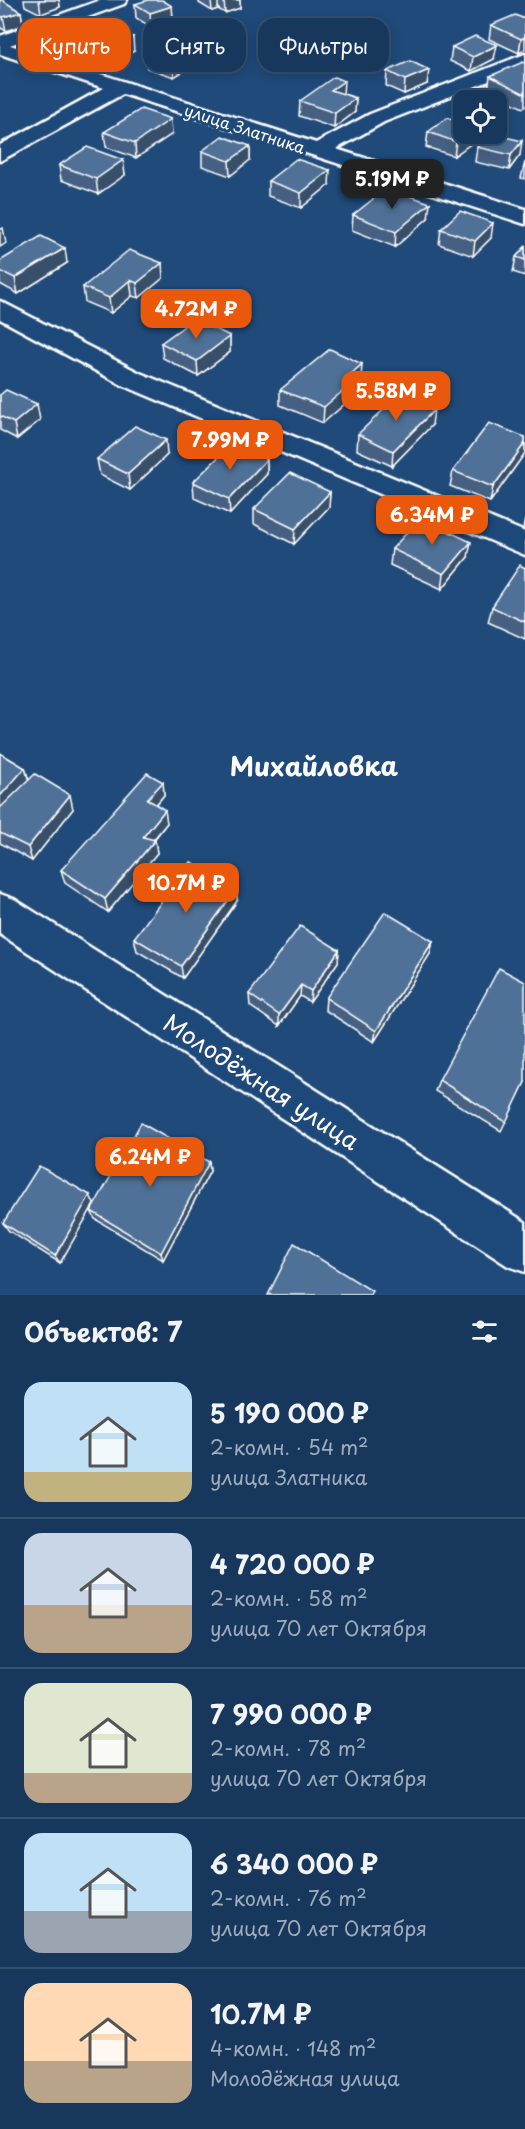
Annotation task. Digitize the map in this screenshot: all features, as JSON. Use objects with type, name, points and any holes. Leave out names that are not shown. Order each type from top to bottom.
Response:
[{"type":"street","points":[[0,42],[118,0]]},
{"type":"street","name":"улица Златника","points":[[0,48],[525,217]]},
{"type":"street","points":[[317,151],[377,118],[525,60]]},
{"type":"street","points":[[0,154],[119,88]]},
{"type":"street","points":[[0,309],[131,379],[525,544]]},
{"type":"street","name":"Молодёжная улица","points":[[0,912],[525,1249]]},
{"type":"building","points":[[0,0],[21,12],[3,17],[0,15]]},
{"type":"building","points":[[148,0],[162,0],[172,6],[150,13],[135,4]]},
{"type":"building","points":[[515,15],[525,19],[525,37],[521,39],[491,25]]},
{"type":"building","points":[[475,36],[497,45],[473,57],[452,47]]},
{"type":"building","points":[[410,61],[429,70],[405,80],[389,70]]},
{"type":"building","points":[[525,63],[525,94],[490,76]]},
{"type":"building","points":[[334,77],[344,81],[331,90],[356,98],[335,113],[300,101]]},
{"type":"building","points":[[141,109],[171,119],[135,143],[104,132]]},
{"type":"building","points":[[447,118],[453,120],[453,141],[428,132]]},
{"type":"building","points":[[222,136],[250,146],[229,161],[202,151]]},
{"type":"building","points":[[507,137],[522,141],[511,155],[477,147],[480,144],[507,144]]},
{"type":"building","points":[[87,147],[123,160],[96,179],[59,165]]},
{"type":"building","points":[[296,159],[330,170],[301,193],[268,181]]},
{"type":"building","points":[[387,188],[430,203],[396,232],[353,215]]},
{"type":"building","points":[[460,211],[493,223],[475,241],[441,229]]},
{"type":"building","points":[[41,236],[65,248],[15,278],[0,271],[0,261]]},
{"type":"building","points":[[525,247],[525,260],[516,257]]},
{"type":"building","points":[[129,250],[162,263],[137,283],[130,280],[109,298],[83,287]]},
{"type":"building","points":[[194,319],[230,336],[197,361],[161,343]]},
{"type":"building","points":[[330,349],[362,364],[350,375],[356,380],[324,407],[280,390]]},
{"type":"building","points":[[6,390],[37,404],[14,423],[0,416],[0,395]]},
{"type":"building","points":[[400,394],[434,410],[393,451],[358,434]]},
{"type":"building","points":[[489,423],[525,437],[525,443],[493,487],[453,471]]},
{"type":"building","points":[[135,426],[166,440],[128,474],[97,459]]},
{"type":"building","points":[[232,444],[267,459],[229,499],[193,482]]},
{"type":"building","points":[[290,473],[330,492],[295,529],[254,509]]},
{"type":"building","points":[[420,518],[471,542],[444,574],[392,549]]},
{"type":"building","points":[[520,565],[525,568],[525,622],[492,607]]},
{"type":"building","points":[[0,753],[25,768],[0,796]]},
{"type":"building","points":[[147,773],[163,782],[147,799],[165,810],[143,837],[155,840],[105,899],[61,870]]},
{"type":"building","points":[[35,774],[70,795],[28,847],[0,833],[0,808]]},
{"type":"building","points":[[191,862],[237,888],[181,966],[134,938]]},
{"type":"building","points":[[385,912],[433,941],[376,1031],[326,998]]},
{"type":"building","points":[[300,926],[339,950],[311,991],[301,985],[279,1015],[249,994]]},
{"type":"building","points":[[499,968],[525,982],[525,1082],[506,1122],[439,1080]]},
{"type":"building","points":[[141,1123],[209,1162],[161,1253],[91,1211]]},
{"type":"building","points":[[39,1166],[90,1195],[55,1256],[3,1223]]},
{"type":"building","points":[[294,1243],[372,1291],[370,1295],[268,1295]]},
{"type":"district","name":"Михайловка","points":[[314,765]]}]
